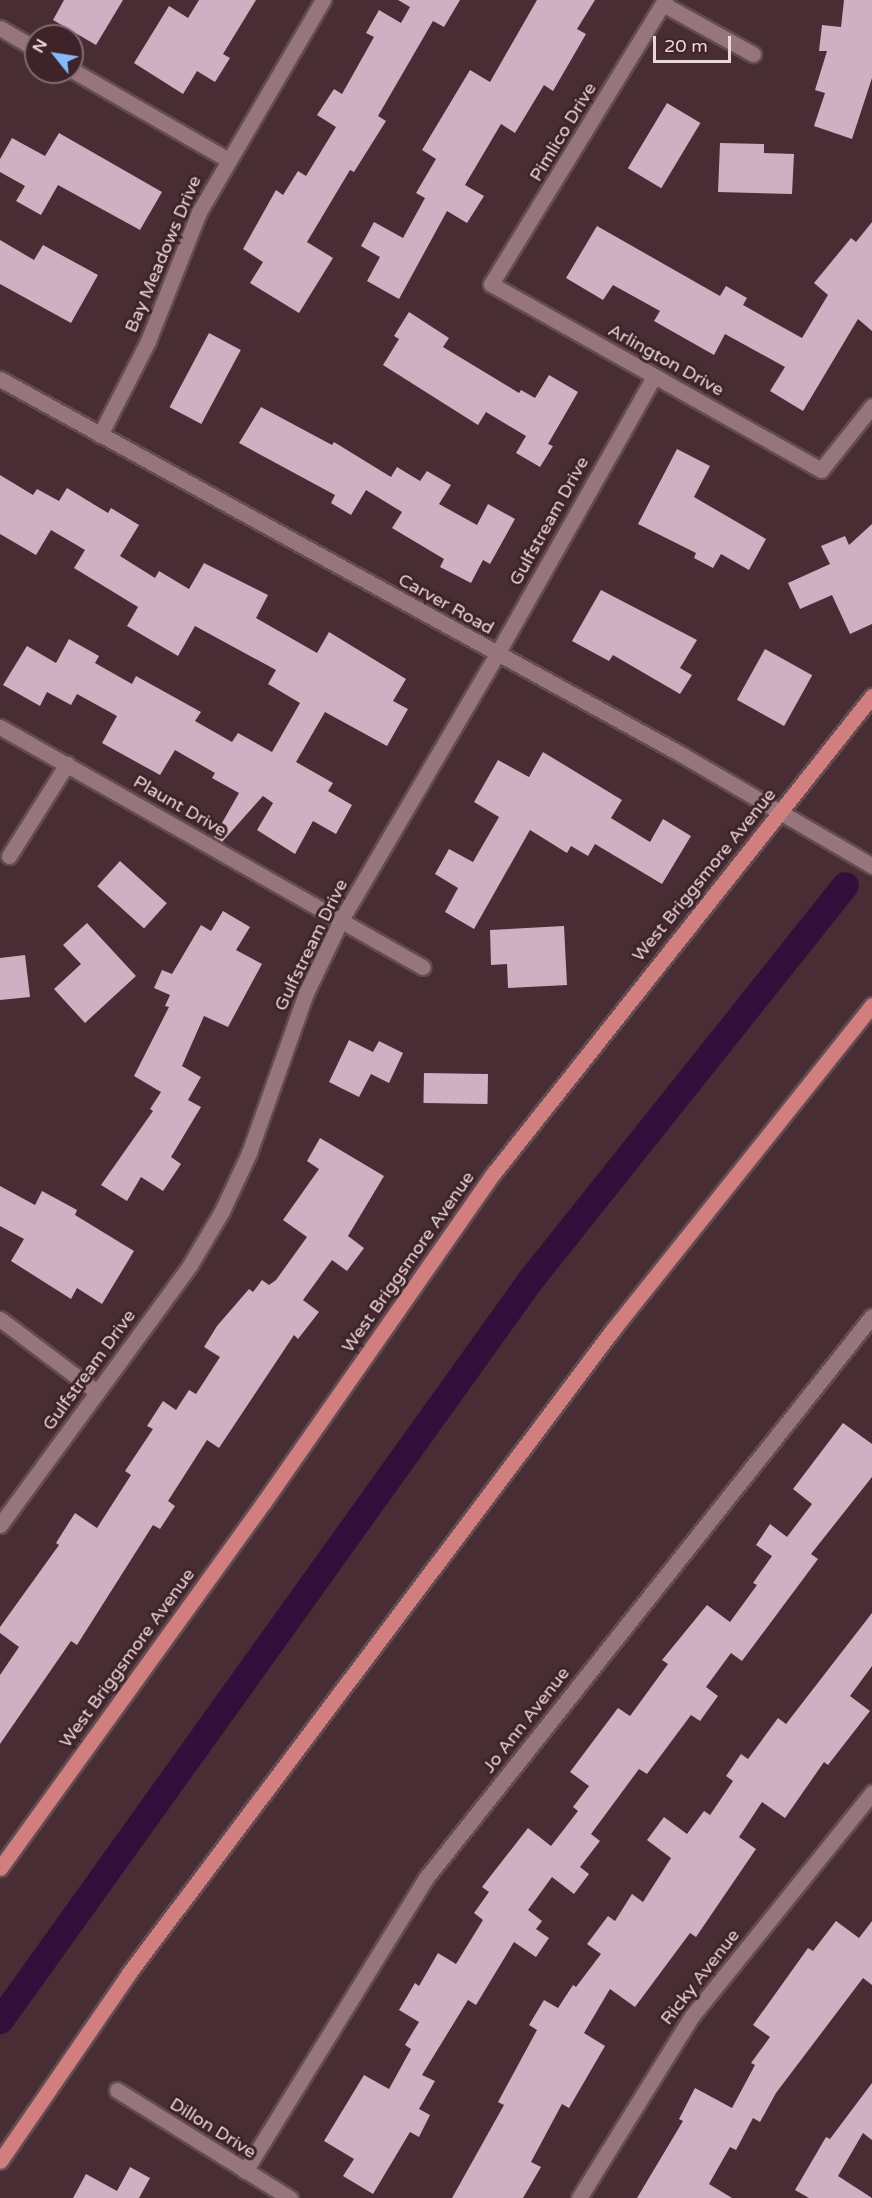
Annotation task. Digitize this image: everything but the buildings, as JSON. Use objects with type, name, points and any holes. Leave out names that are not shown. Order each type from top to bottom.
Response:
[{"type":"main road","name":"West Briggsmore Avenue","points":[[0,1868],[264,1502],[493,1174],[872,696]]},
{"type":"main road","points":[[0,2161],[129,1973],[601,1346],[872,1005]]},
{"type":"street","name":"Bay Meadows Drive","points":[[100,435],[148,341],[199,212],[227,159],[323,0]]},
{"type":"street","points":[[664,2],[753,54]]},
{"type":"street","name":"Pimlico Drive","points":[[491,284],[664,2]]},
{"type":"street","points":[[0,28],[24,42]]},
{"type":"street","points":[[84,77],[227,159]]},
{"type":"street","name":"Arlington Drive","points":[[491,284],[821,470],[872,406]]},
{"type":"street","name":"Gulfstream Drive","points":[[0,1525],[190,1265],[222,1211],[249,1153],[306,993],[341,920],[497,654],[654,376]]},
{"type":"street","name":"Carver Road","points":[[0,379],[779,811],[872,866]]},
{"type":"street","name":"Plaunt Drive","points":[[0,727],[423,968]]},
{"type":"street","points":[[9,856],[67,764]]},
{"type":"street","name":"Jo Ann Avenue","points":[[245,2171],[426,1878],[872,1316]]},
{"type":"street","points":[[0,1319],[97,1392]]},
{"type":"street","name":"Ricky Avenue","points":[[579,2198],[692,2016],[872,1793]]},
{"type":"street","name":"Dillon Drive","points":[[117,2090],[290,2198]]},
{"type":"waterway","points":[[0,2020],[530,1280],[845,885]]}]
